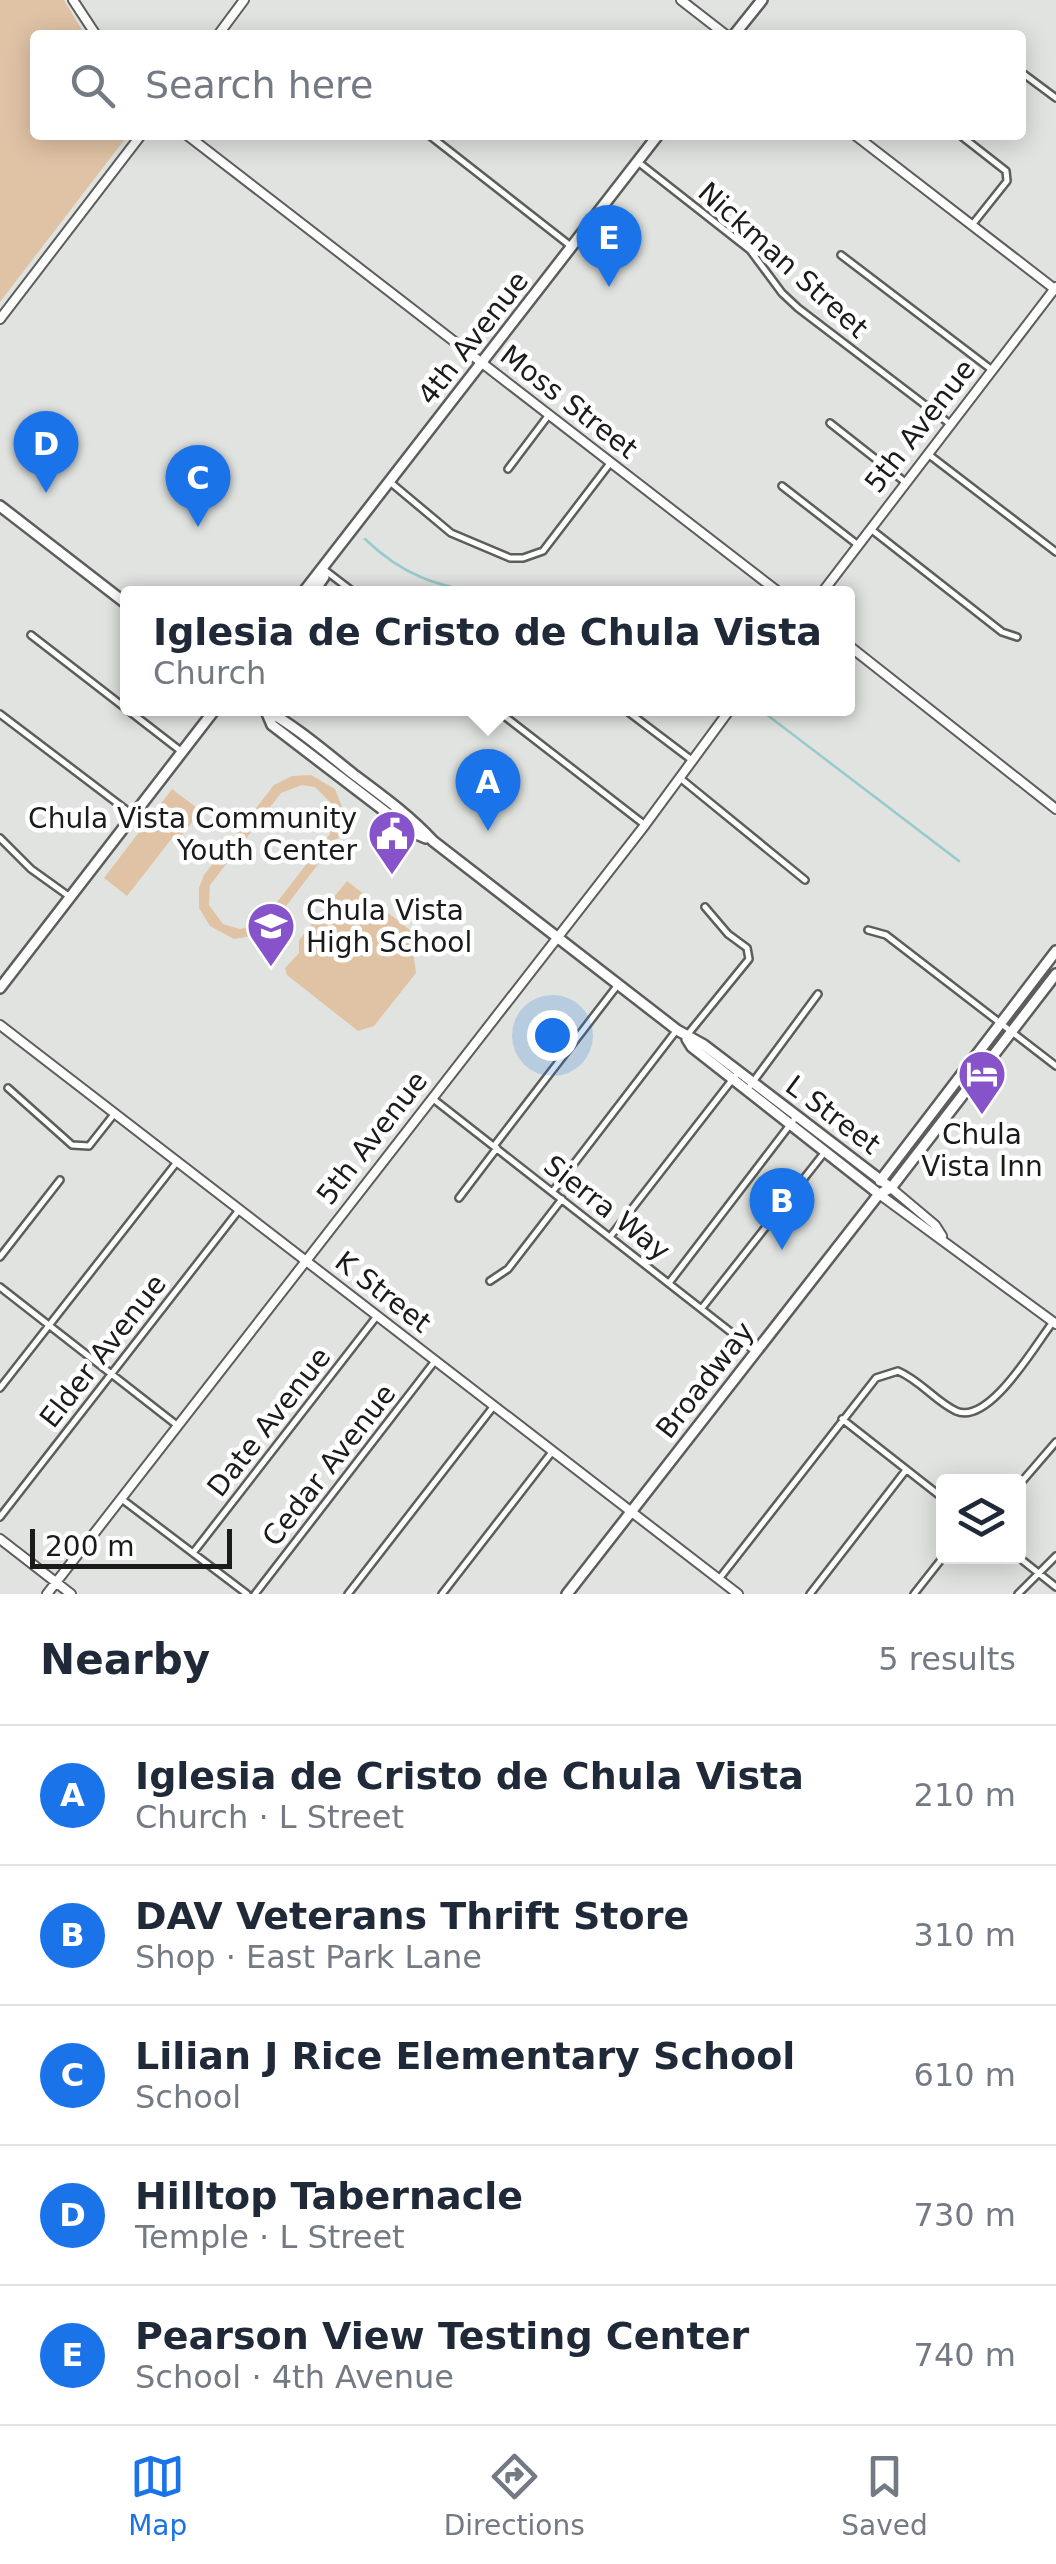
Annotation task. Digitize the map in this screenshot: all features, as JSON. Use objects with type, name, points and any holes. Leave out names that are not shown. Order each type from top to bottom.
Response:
[{"type":"main road","points":[[738,30],[762,0]]},
{"type":"main road","name":"4th Avenue","points":[[308,586],[654,140]]},
{"type":"main road","points":[[0,506],[120,599]]},
{"type":"main road","name":"4th Avenue","points":[[318,586],[324,569]]},
{"type":"main road","points":[[0,988],[210,716]]},
{"type":"main road","name":"L Street","points":[[279,716],[681,1033],[692,1047],[890,1188]]},
{"type":"main road","points":[[879,1194],[880,1180],[1056,951]]},
{"type":"main road","name":"Broadway","points":[[567,1594],[1056,974]]},
{"type":"main road","name":"L Street","points":[[793,1121],[824,1152],[879,1194]]},
{"type":"street","points":[[73,0],[93,30]]},
{"type":"street","points":[[222,30],[244,0]]},
{"type":"street","points":[[681,0],[720,30]]},
{"type":"street","points":[[1026,76],[1056,98]]},
{"type":"street","points":[[0,319],[137,140]]},
{"type":"street","name":"Moss Street","points":[[193,140],[772,586]]},
{"type":"street","points":[[435,140],[572,246]]},
{"type":"street","points":[[862,140],[1056,288]]},
{"type":"street","points":[[966,140],[1006,171],[1006,181],[972,225]]},
{"type":"street","name":"Nickman Street","points":[[638,162],[750,250],[798,308],[950,424]]},
{"type":"street","points":[[841,255],[992,370]]},
{"type":"street","name":"5th Avenue","points":[[827,586],[1056,288]]},
{"type":"street","points":[[508,469],[549,414]]},
{"type":"street","points":[[830,423],[905,482]]},
{"type":"street","points":[[928,454],[1056,552]]},
{"type":"street","points":[[390,482],[450,532],[510,558],[523,558],[542,550],[611,462]]},
{"type":"street","points":[[782,486],[858,546]]},
{"type":"street","points":[[870,528],[1002,632],[1017,637]]},
{"type":"street","points":[[324,569],[346,586]]},
{"type":"street","points":[[31,634],[120,704]]},
{"type":"street","points":[[855,651],[1056,809]]},
{"type":"street","points":[[0,714],[134,815]]},
{"type":"street","points":[[136,716],[182,752]]},
{"type":"street","points":[[504,716],[644,825]]},
{"type":"street","points":[[633,716],[692,761]]},
{"type":"street","name":"5th Avenue","points":[[47,1594],[725,716]]},
{"type":"street","points":[[680,778],[804,880]]},
{"type":"street","points":[[0,838],[32,869],[70,897]]},
{"type":"street","points":[[553,1191],[681,1033],[749,959],[747,948],[728,934],[705,907]]},
{"type":"street","points":[[868,930],[886,935],[1056,1066]]},
{"type":"street","points":[[460,1198],[618,985]]},
{"type":"street","points":[[750,1086],[818,994]]},
{"type":"street","name":"K Street","points":[[0,1026],[738,1594]]},
{"type":"street","points":[[610,1237],[736,1075]]},
{"type":"street","points":[[8,1088],[80,1148],[89,1146],[115,1113]]},
{"type":"street","name":"Sierra Way","points":[[432,1098],[755,1351]]},
{"type":"street","points":[[669,1282],[793,1121]]},
{"type":"street","points":[[702,1308],[824,1152]]},
{"type":"street","points":[[0,1388],[177,1162]]},
{"type":"street","points":[[0,1257],[60,1180]]},
{"type":"street","name":"L Street","points":[[890,1188],[935,1225],[945,1240]]},
{"type":"street","name":"L Street","points":[[879,1194],[1055,1323]]},
{"type":"street","points":[[490,1280],[508,1268],[562,1199]]},
{"type":"street","name":"Elder Avenue","points":[[0,1517],[239,1210]]},
{"type":"street","points":[[0,1287],[178,1426]]},
{"type":"street","name":"Date Avenue","points":[[193,1553],[376,1316]]},
{"type":"street","points":[[719,1579],[876,1378],[898,1371],[962,1414],[982,1409],[992,1402],[1055,1323]]},
{"type":"street","name":"Cedar Avenue","points":[[255,1594],[436,1361]]},
{"type":"street","points":[[348,1594],[493,1406]]},
{"type":"street","points":[[842,1420],[936,1494]]},
{"type":"street","points":[[1026,1477],[1056,1442]]},
{"type":"street","points":[[442,1594],[552,1452]]},
{"type":"street","points":[[810,1594],[906,1470]]},
{"type":"street","points":[[123,1500],[247,1594]]},
{"type":"street","points":[[0,1539],[71,1594]]},
{"type":"street","points":[[1018,1594],[1056,1556]]},
{"type":"street","points":[[1026,1563],[1056,1587]]},
{"type":"street","points":[[914,1594],[938,1564]]},
{"type":"shaded area","points":[[0,0],[64,0],[82,30],[30,30],[30,140],[124,140],[0,302]]},
{"type":"shaded area","points":[[311,775],[335,789],[342,807],[343,832],[266,932],[234,939],[210,926],[199,908],[199,888],[204,875],[274,785],[292,776]],"holes":[[[302,785],[315,787],[330,802],[334,815],[330,834],[260,924],[240,929],[223,924],[209,905],[210,885],[281,793]]]},
{"type":"shaded area","points":[[172,789],[201,811],[178,840],[173,837],[127,896],[104,878]]},
{"type":"shaded area","points":[[347,881],[410,930],[416,973],[374,1026],[358,1031],[287,975],[285,968],[299,953],[299,940]]},
{"type":"waterway","points":[[365,539],[408,571],[448,586]]},
{"type":"waterway","points":[[769,716],[959,861]]},
{"type":"place","name":"Pearson View Testing Center","points":[[609,287]]},
{"type":"place","name":"Hilltop Tabernacle","points":[[46,493]]},
{"type":"place","name":"Lilian J Rice Elementary School","points":[[198,527]]},
{"type":"place","name":"Iglesia de Cristo de Chula Vista","points":[[488,831]]},
{"type":"place","name":"Chula Vista Community Youth Center","points":[[392,876]]},
{"type":"place","name":"Chula Vista High School","points":[[271,968]]},
{"type":"place","name":"Chula Vista Inn","points":[[982,1116]]},
{"type":"place","name":"DAV Veterans Thrift Store","points":[[782,1250]]}]
